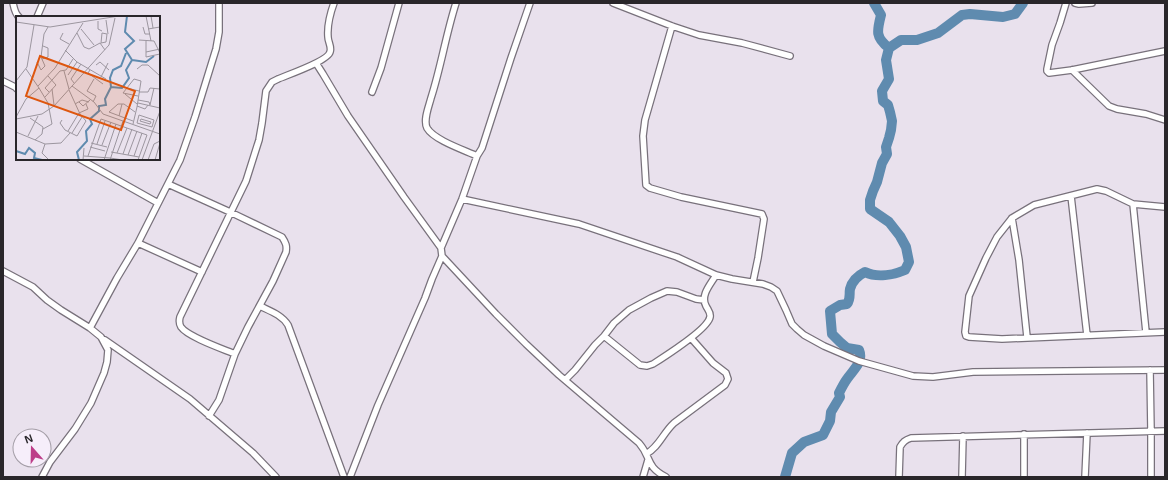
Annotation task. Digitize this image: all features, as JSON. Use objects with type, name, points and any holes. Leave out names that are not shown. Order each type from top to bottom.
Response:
[{"type":"street","points":[[12,3],[14,10],[18,16]]},
{"type":"street","points":[[37,16],[43,3]]},
{"type":"street","points":[[90,328],[138,243],[180,160],[211,67],[219,32],[219,3]]},
{"type":"street","points":[[235,354],[207,343],[186,332],[179,322],[180,317],[246,181],[259,140],[265,97],[269,86],[272,82],[316,63],[329,55],[331,51],[328,29],[330,14],[334,3]]},
{"type":"street","points":[[372,92],[381,68],[398,3]]},
{"type":"street","points":[[456,3],[439,74],[426,115],[426,126],[436,137],[477,156]]},
{"type":"street","points":[[441,248],[462,199],[484,140],[530,3]]},
{"type":"street","points":[[613,3],[699,35],[750,45],[790,56]]},
{"type":"street","points":[[1066,3],[1052,45],[1047,72],[1052,73],[1072,70],[1165,51]]},
{"type":"street","points":[[1075,3],[1092,3]]},
{"type":"street","points":[[672,26],[645,120],[643,136],[646,186],[681,197],[762,214],[764,219],[753,282]]},
{"type":"street","points":[[316,63],[348,116],[441,248],[442,256],[378,405],[350,477]]},
{"type":"street","points":[[1072,70],[1109,106],[1117,109],[1146,114],[1165,120]]},
{"type":"street","points":[[3,81],[16,88]]},
{"type":"street","points":[[82,160],[158,203]]},
{"type":"street","points":[[168,184],[230,212],[282,238],[287,248],[273,281],[235,354],[219,400],[210,416]]},
{"type":"street","points":[[1165,207],[1133,204],[1101,189],[1093,189],[1034,205],[1012,218],[997,237],[969,296],[965,332],[966,336],[969,337],[1002,339],[1165,332]]},
{"type":"street","points":[[1071,196],[1087,335]]},
{"type":"street","points":[[462,199],[579,224],[677,256],[716,275],[763,284],[771,287],[777,291],[792,324],[804,335],[824,346],[859,361],[913,376],[933,377],[973,372],[1165,370]]},
{"type":"street","points":[[1133,204],[1146,332]]},
{"type":"street","points":[[1012,218],[1019,260],[1027,337]]},
{"type":"street","points":[[138,243],[202,272]]},
{"type":"street","points":[[442,256],[526,344],[565,380],[639,443],[650,465],[666,477]]},
{"type":"street","points":[[3,271],[33,287],[61,310],[90,328],[190,399],[253,453],[276,477]]},
{"type":"street","points":[[604,336],[640,365],[647,366],[653,364],[691,338],[706,324],[710,318],[709,310],[704,300],[706,291],[716,275]]},
{"type":"street","points":[[565,380],[614,323],[629,310],[662,293],[672,291],[696,299],[704,300]]},
{"type":"street","points":[[260,306],[280,316],[288,325],[344,477]]},
{"type":"street","points":[[42,477],[50,462],[75,429],[91,403],[104,373],[108,350],[101,337]]},
{"type":"street","points":[[643,477],[647,457],[656,447],[668,428],[727,382],[728,379],[726,373],[713,363],[691,338]]},
{"type":"street","points":[[1150,370],[1152,431],[1151,477]]},
{"type":"street","points":[[899,477],[902,443],[911,438],[1165,431]]},
{"type":"street","points":[[1085,477],[1086,433]]},
{"type":"street","points":[[1024,434],[1024,477]]},
{"type":"street","points":[[962,436],[962,477]]},
{"type":"waterway","points":[[874,3],[881,15],[878,30],[879,37],[889,48]]},
{"type":"waterway","points":[[785,477],[792,453],[804,442],[823,435],[830,421],[831,412],[840,397],[839,393],[859,362],[859,350],[847,348],[832,334],[830,311],[840,305],[847,304],[852,283],[863,273],[865,272],[875,275],[895,273],[905,270],[909,262],[906,247],[900,236],[889,222],[870,209],[870,200],[882,163],[887,154],[886,147],[891,130],[892,121],[890,112],[888,105],[883,101],[882,91],[889,79],[886,60],[889,48],[901,40],[917,40],[938,33],[962,15],[970,14],[1003,17],[1015,14],[1023,3]]}]
